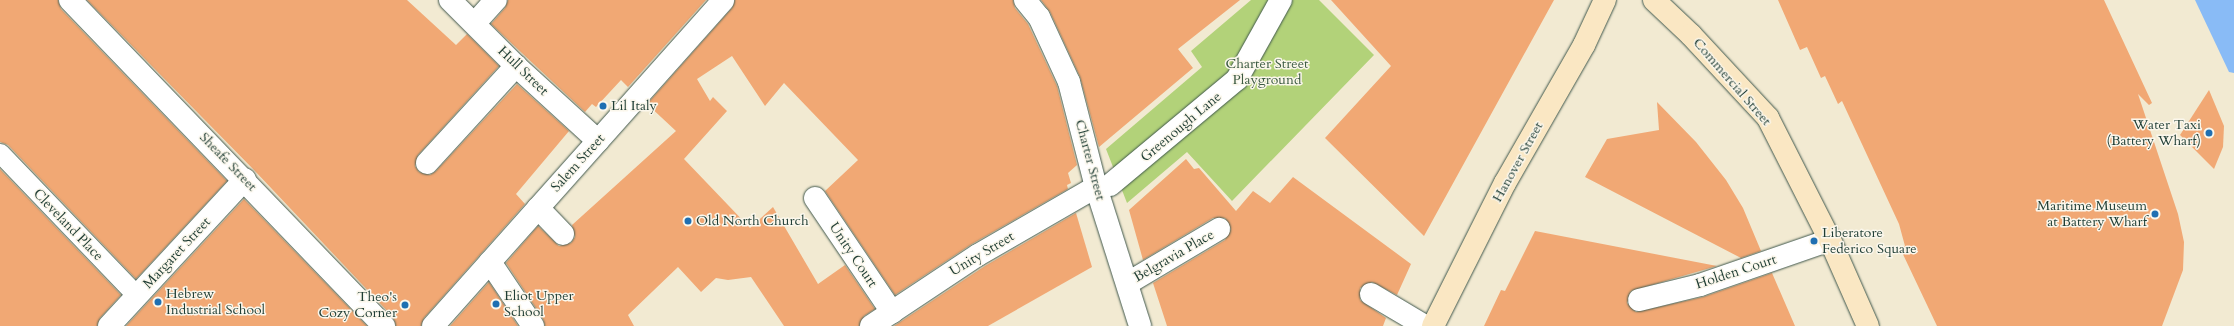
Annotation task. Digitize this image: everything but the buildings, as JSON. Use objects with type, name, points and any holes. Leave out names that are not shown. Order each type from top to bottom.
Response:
[{"type":"main road","name":"Hanover Street","points":[[1433,326],[1505,183],[1584,45],[1605,0]]},
{"type":"main road","name":"Commercial Street","points":[[1654,0],[1691,35],[1768,118],[1830,240],[1868,326]]},
{"type":"street","name":"Sheafe Street","points":[[70,0],[245,179],[384,326]]},
{"type":"street","name":"Hull Street","points":[[450,0],[475,23],[516,66],[598,141]]},
{"type":"street","points":[[475,23],[496,0]]},
{"type":"street","name":"Salem Street","points":[[433,326],[724,0]]},
{"type":"street","name":"Charter Street","points":[[1025,0],[1038,17],[1069,82],[1103,186],[1140,326]]},
{"type":"street","name":"Greenough Lane","points":[[1103,186],[1237,79],[1281,0]]},
{"type":"street","points":[[427,163],[516,66]]},
{"type":"street","name":"Margaret Street","points":[[109,326],[245,179]]},
{"type":"street","name":"Unity Street","points":[[871,326],[978,255],[1103,186]]},
{"type":"street","name":"Unity Court","points":[[815,198],[892,312]]},
{"type":"street","points":[[538,208],[563,234]]},
{"type":"street","name":"Belgravia Place","points":[[1128,283],[1219,229]]},
{"type":"street","name":"Holden Court","points":[[1639,300],[1700,285],[1830,240]]},
{"type":"street","points":[[490,262],[533,326]]},
{"type":"street","points":[[1371,294],[1425,326]]},
{"type":"lane","name":"Cleveland Place","points":[[0,153],[137,296]]},
{"type":"green space","name":"Charter Street Playground","points":[[1251,0],[1319,0],[1374,55],[1232,201],[1187,152],[1127,203],[1106,149],[1202,67],[1191,51]]},
{"type":"water","points":[[2195,0],[2234,0],[2234,73],[2229,72]]},
{"type":"place","name":"Lil Italy","points":[[603,106]]},
{"type":"place","name":"Water Taxi (Battery Wharf)","points":[[2209,133]]},
{"type":"place","name":"Maritime Museum at Battery Wharf","points":[[2155,214]]},
{"type":"place","name":"Old North Church","points":[[688,221]]},
{"type":"place","name":"Liberatore Federico Square","points":[[1814,241]]},
{"type":"place","name":"Hebrew Industrial School","points":[[158,302]]},
{"type":"place","name":"Eliot Upper School","points":[[496,304]]},
{"type":"place","name":"Theo's Cozy Corner","points":[[405,305]]}]
